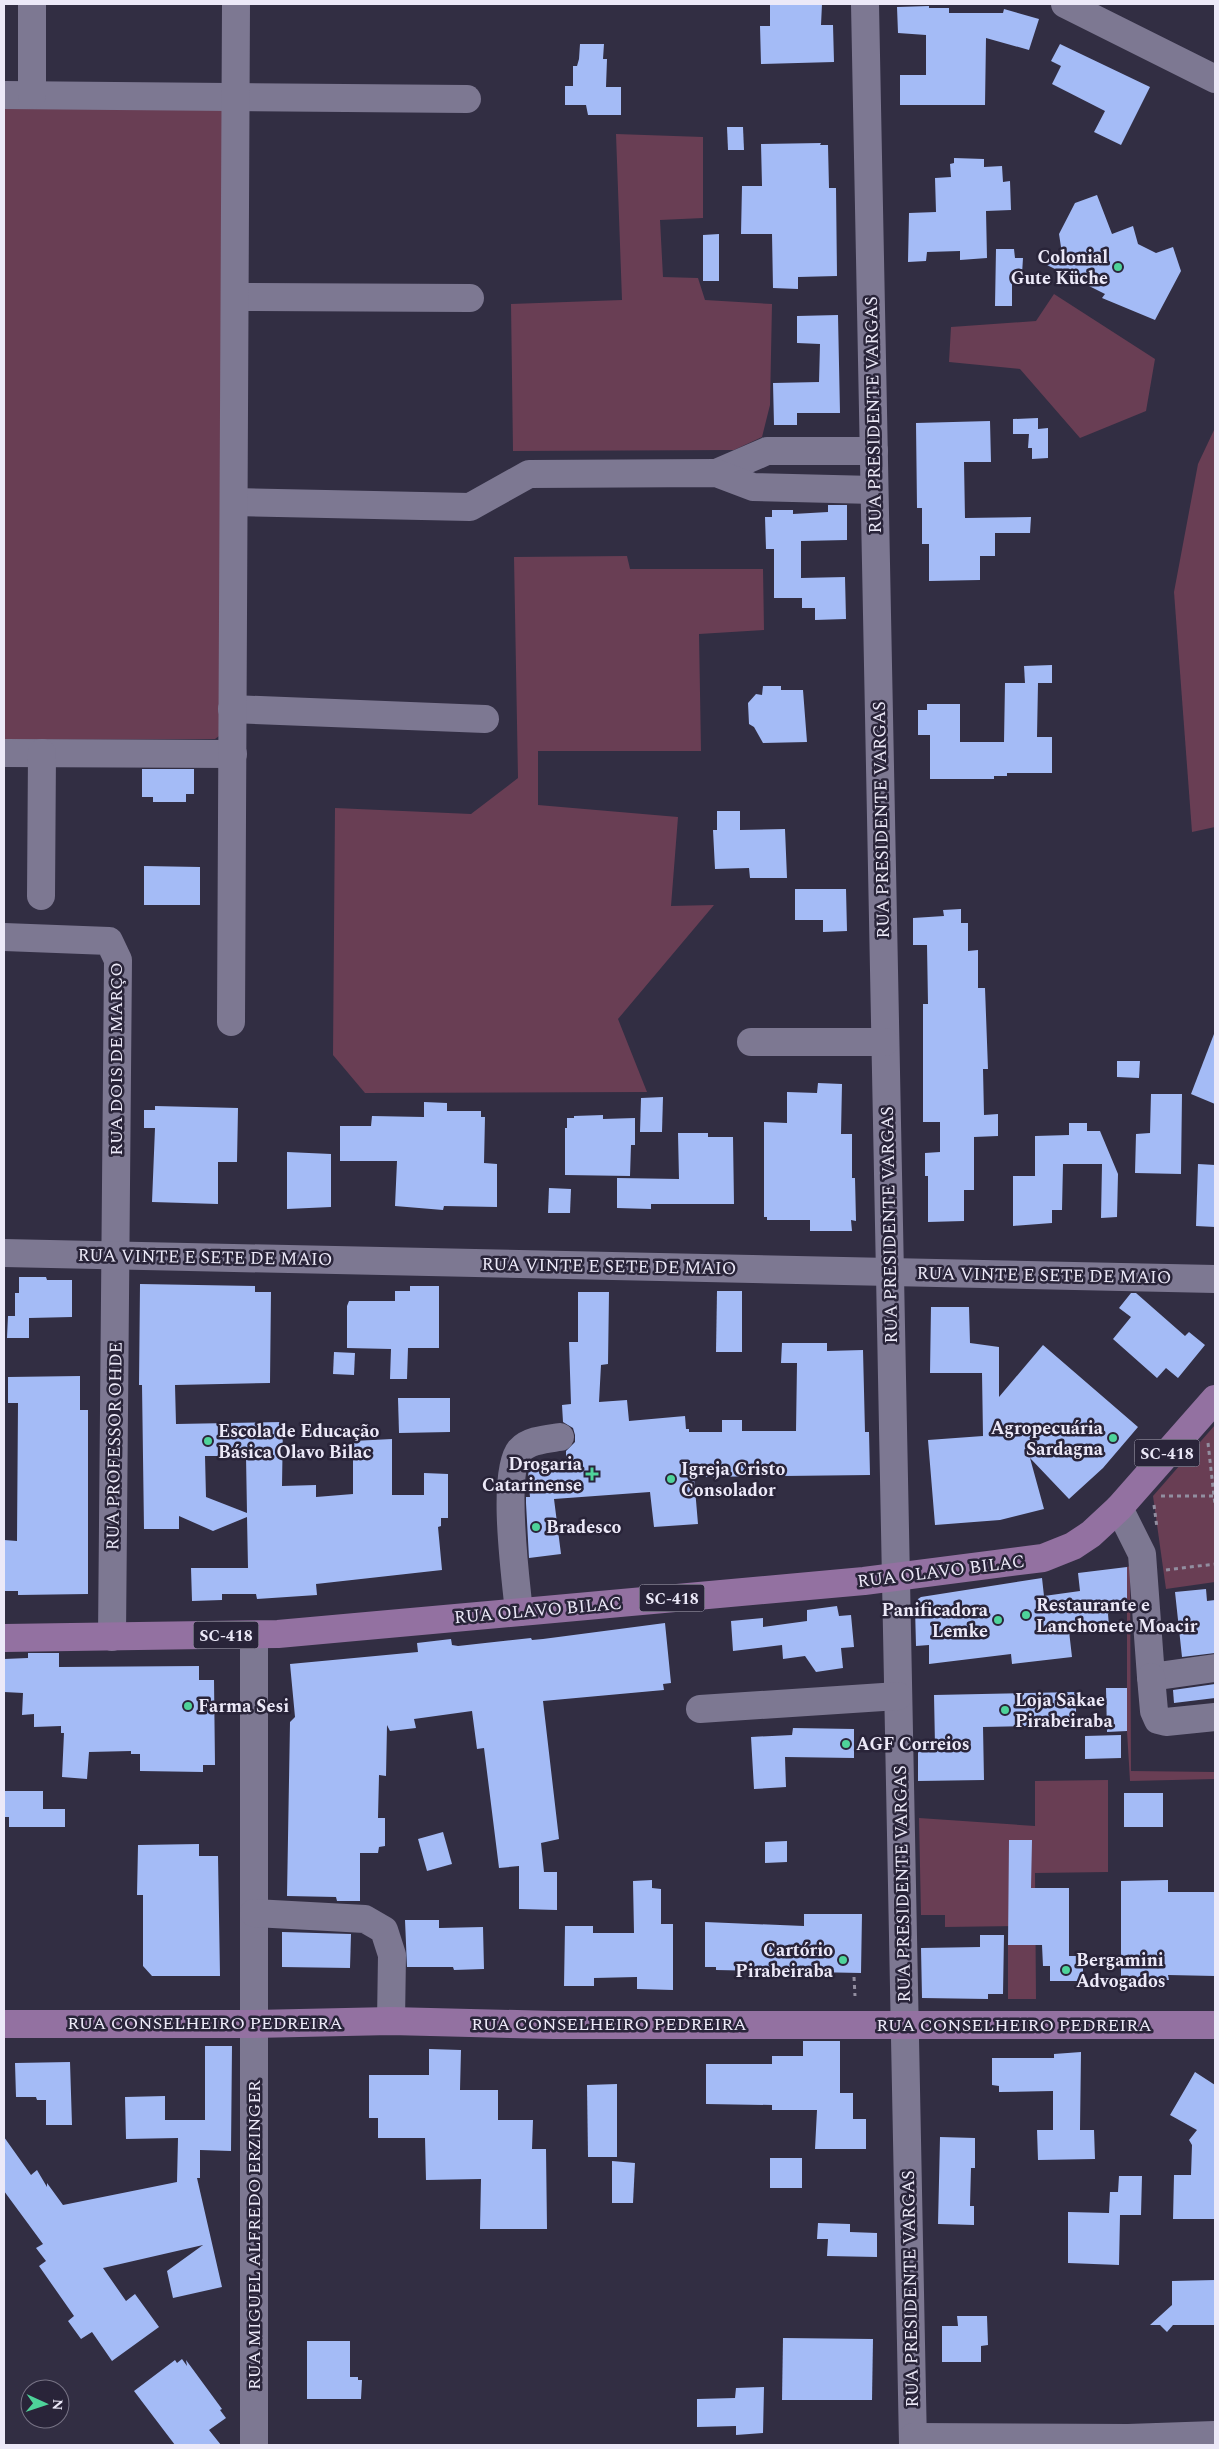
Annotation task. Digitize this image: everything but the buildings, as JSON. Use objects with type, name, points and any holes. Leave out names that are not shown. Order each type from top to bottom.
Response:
[{"type":"main road","name":"RUA OLAVO BILAC","points":[[4,1638],[254,1635],[896,1577],[1043,1558],[1073,1546],[1091,1534],[1119,1508],[1215,1398]]},
{"type":"main road","name":"RUA CONSELHEIRO PEDREIRA","points":[[4,2024],[254,2024],[392,2021],[563,2025],[1215,2025]]},
{"type":"street","points":[[32,4],[32,95]]},
{"type":"street","points":[[231,1022],[236,4]]},
{"type":"street","name":"RUA PRESIDENTE VARGAS","points":[[865,4],[913,2441]]},
{"type":"street","points":[[1065,4],[1215,79]]},
{"type":"street","points":[[4,95],[467,99]]},
{"type":"street","points":[[235,297],[470,298]]},
{"type":"street","points":[[716,473],[767,451],[874,451]]},
{"type":"street","points":[[234,502],[470,507],[529,474],[716,473],[753,487],[874,490]]},
{"type":"street","points":[[232,708],[485,719]]},
{"type":"street","points":[[4,753],[233,754]]},
{"type":"street","points":[[40,896],[42,753]]},
{"type":"street","name":"RUA DOIS DE MARÇO","points":[[4,937],[109,941],[118,960],[116,1255]]},
{"type":"street","points":[[751,1042],[885,1042]]},
{"type":"street","name":"RUA VINTE E SETE DE MAIO","points":[[4,1252],[1215,1279]]},
{"type":"street","name":"RUA PROFESSOR OHDE","points":[[112,1637],[116,1255]]},
{"type":"street","points":[[519,1612],[511,1497],[514,1462],[520,1450],[530,1443],[560,1437]]},
{"type":"street","points":[[1119,1508],[1142,1554],[1154,1711],[1158,1720],[1166,1722],[1215,1717]]},
{"type":"street","name":"RUA MIGUEL ALFREDO ERZINGER","points":[[254,1635],[254,2445]]},
{"type":"street","points":[[1151,1677],[1215,1668]]},
{"type":"street","points":[[700,1709],[898,1696]]},
{"type":"street","points":[[254,1913],[365,1919],[384,1930],[392,1955],[392,2021]]},
{"type":"street","points":[[913,2441],[1215,2435]]},
{"type":"path","points":[[1207,1434],[1215,1505]]},
{"type":"path","points":[[1210,1456],[1215,1456]]},
{"type":"path","points":[[1158,1533],[1153,1496],[1215,1496]]},
{"type":"path","points":[[1162,1561],[1163,1571],[1215,1564]]},
{"type":"path","points":[[854,1977],[855,1996]]},
{"type":"shaded area","points":[[4,103],[226,110],[223,733],[215,739],[4,740]]},
{"type":"shaded area","points":[[616,134],[703,137],[703,218],[660,220],[663,277],[698,278],[705,300],[772,304],[770,405],[762,437],[734,450],[513,451],[511,304],[622,300]]},
{"type":"shaded area","points":[[1054,294],[1155,359],[1146,411],[1080,438],[1020,369],[949,362],[951,327],[1036,321]]},
{"type":"shaded area","points":[[1215,428],[1215,827],[1192,832],[1174,592],[1198,464]]},
{"type":"shaded area","points":[[627,556],[630,569],[763,569],[764,630],[699,634],[701,751],[538,751],[538,805],[678,817],[671,906],[714,905],[618,1019],[647,1092],[365,1093],[333,1055],[335,808],[471,814],[518,778],[514,557]]},
{"type":"shaded area","points":[[1215,1425],[1215,1582],[1166,1589],[1153,1496]]},
{"type":"shaded area","points":[[1130,1566],[1131,1771],[1215,1772],[1215,1779],[1130,1781],[1127,1731],[1127,1567]]},
{"type":"shaded area","points":[[1108,1780],[1108,1872],[1035,1873],[1036,1999],[1008,1999],[1008,1945],[1028,1945],[1028,1926],[945,1927],[945,1915],[921,1915],[919,1818],[1035,1826],[1035,1781]]},
{"type":"place","name":"Colonial Gute Küche","points":[[1118,267]]},
{"type":"place","name":"Agropecuária Sardagna","points":[[1113,1438]]},
{"type":"place","name":"Escola de Educação Básica Olavo Bilac","points":[[208,1441]]},
{"type":"place","name":"Drogaria Catarinense","points":[[592,1474]]},
{"type":"place","name":"Igreja Cristo Consolador","points":[[671,1479]]},
{"type":"place","name":"Bradesco","points":[[536,1527]]},
{"type":"place","name":"Restaurante e Lanchonete Moacir","points":[[1026,1615]]},
{"type":"place","name":"Panificadora Lemke","points":[[998,1620]]},
{"type":"place","name":"Farma Sesi","points":[[188,1706]]},
{"type":"place","name":"Loja Sakae Pirabeiraba","points":[[1005,1710]]},
{"type":"place","name":"AGF Correios","points":[[846,1744]]},
{"type":"place","name":"Cartório Pirabeiraba","points":[[843,1960]]},
{"type":"place","name":"Bergamini Advogados","points":[[1066,1970]]}]
